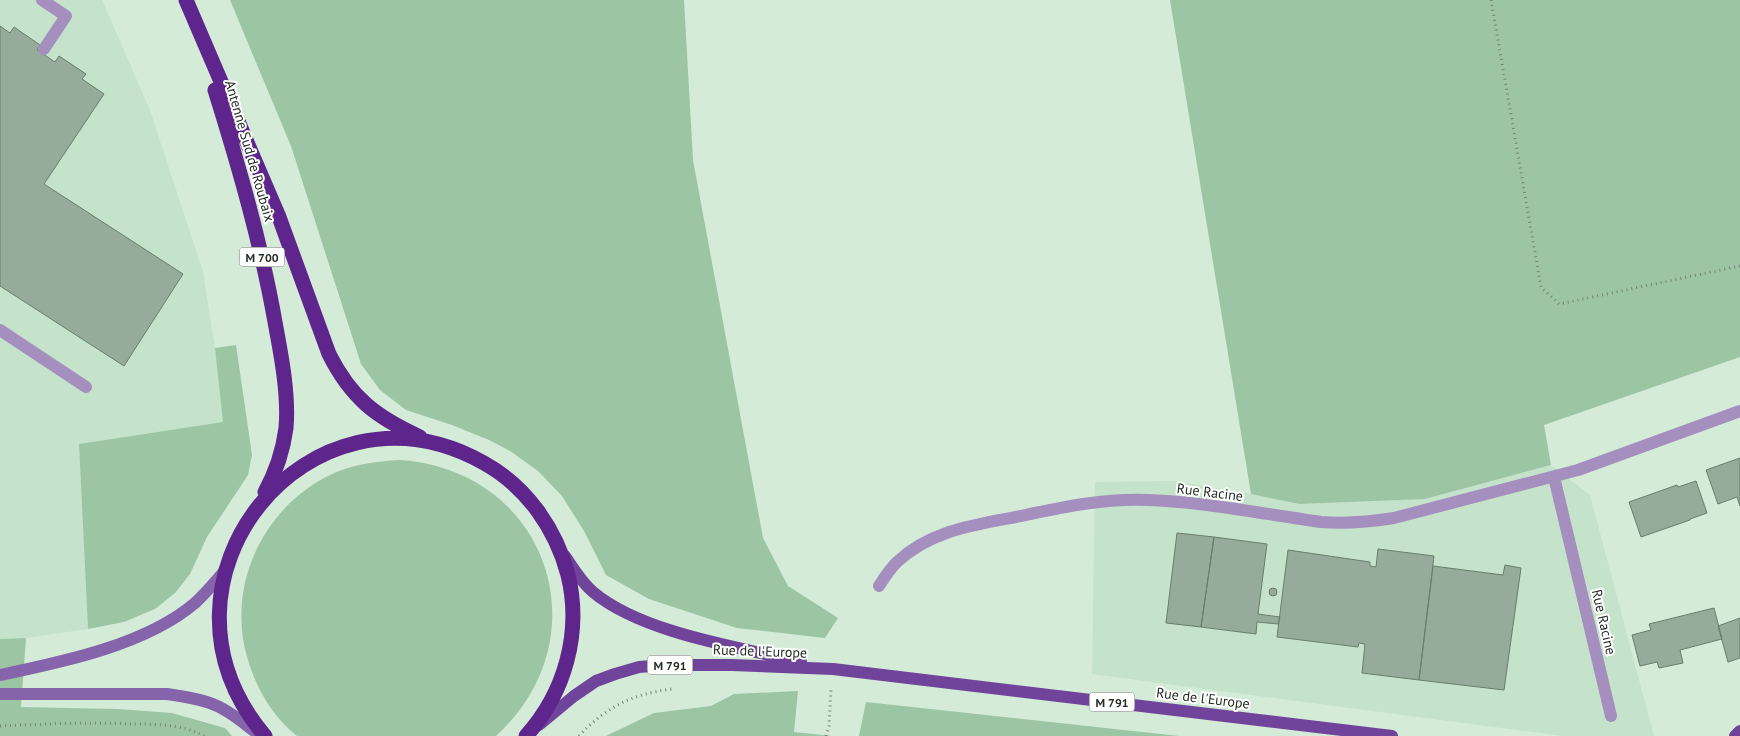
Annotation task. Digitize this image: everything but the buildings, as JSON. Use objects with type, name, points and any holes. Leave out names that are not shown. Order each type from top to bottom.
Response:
[{"type":"highway","name":"Antenne Sud de Roubaix","points":[[188,4],[279,217],[329,354],[338,372],[361,400],[378,416],[435,444]]},
{"type":"highway","name":"Antenne Sud de Roubaix","points":[[188,4],[237,159],[257,234],[281,354],[286,405],[283,446],[273,477],[256,509]]},
{"type":"highway","points":[[263,736],[240,701],[224,659],[220,637],[219,614],[221,592],[226,569],[238,538],[256,509],[270,492],[306,464],[358,443],[413,440],[457,450],[496,470],[514,484],[529,500],[543,518],[558,547],[566,568],[571,590],[573,612],[570,646],[565,667],[553,698],[527,736]]},
{"type":"main road","name":"Rue de l'Europe","points":[[558,547],[591,590],[606,602],[650,623],[714,642],[833,669]]},
{"type":"main road","name":"Rue de l'Europe","points":[[527,736],[574,696],[596,681],[639,667],[664,665],[732,665],[833,669],[1392,736]]},
{"type":"street","points":[[42,0],[66,16],[44,49]]},
{"type":"street","points":[[0,330],[86,387]]},
{"type":"street","name":"Rue Racine","points":[[878,586],[896,563],[916,546],[940,534],[967,526],[1088,503],[1146,500],[1178,502],[1344,524],[1371,522],[1394,518],[1592,466],[1740,411]]},
{"type":"street","name":"Rue Racine","points":[[1554,477],[1611,716]]},
{"type":"street","points":[[0,675],[87,654],[120,644],[162,626],[195,603],[226,569]]},
{"type":"street","points":[[0,694],[167,694],[209,702],[263,736]]},
{"type":"path","points":[[1491,0],[1541,287],[1559,304],[1740,266]]},
{"type":"path","points":[[826,736],[829,726],[833,669]]},
{"type":"path","points":[[579,736],[594,719],[610,708],[659,690],[678,688]]},
{"type":"path","points":[[0,726],[97,722],[154,724],[196,732],[204,736]]},
{"type":"shaded area","points":[[0,0],[102,0],[150,110],[203,272],[224,422],[79,444],[88,629],[26,638],[0,639]]},
{"type":"shaded area","points":[[230,0],[684,0],[693,160],[763,538],[788,586],[838,618],[825,638],[737,628],[649,599],[606,575],[584,531],[562,496],[538,471],[510,451],[489,440],[452,425],[406,410],[380,390],[361,364],[291,146]]},
{"type":"shaded area","points":[[1170,0],[1740,0],[1740,357],[1544,425],[1551,465],[1425,499],[1299,504],[1251,494]]},
{"type":"shaded area","points":[[236,345],[252,455],[248,475],[207,537],[190,574],[175,593],[155,609],[124,622],[88,629],[79,444],[223,422],[215,348]]},
{"type":"shaded area","points":[[401,460],[452,471],[493,494],[524,526],[544,565],[552,608],[547,653],[529,696],[496,736],[297,736],[273,712],[256,682],[248,660],[242,634],[242,607],[246,581],[254,556],[266,533],[282,511],[301,493],[324,478],[342,470],[362,464]]},
{"type":"shaded area","points":[[1551,465],[1590,495],[1654,736],[1563,736],[1092,674],[1095,482],[1173,481],[1299,504],[1425,499]]},
{"type":"shaded area","points":[[26,638],[21,707],[118,709],[172,713],[225,728],[232,736],[0,736],[0,639]]},
{"type":"shaded area","points":[[798,691],[794,732],[832,736],[606,736],[654,713],[711,706],[734,694]]},
{"type":"shaded area","points":[[866,702],[1179,736],[859,736]]}]
